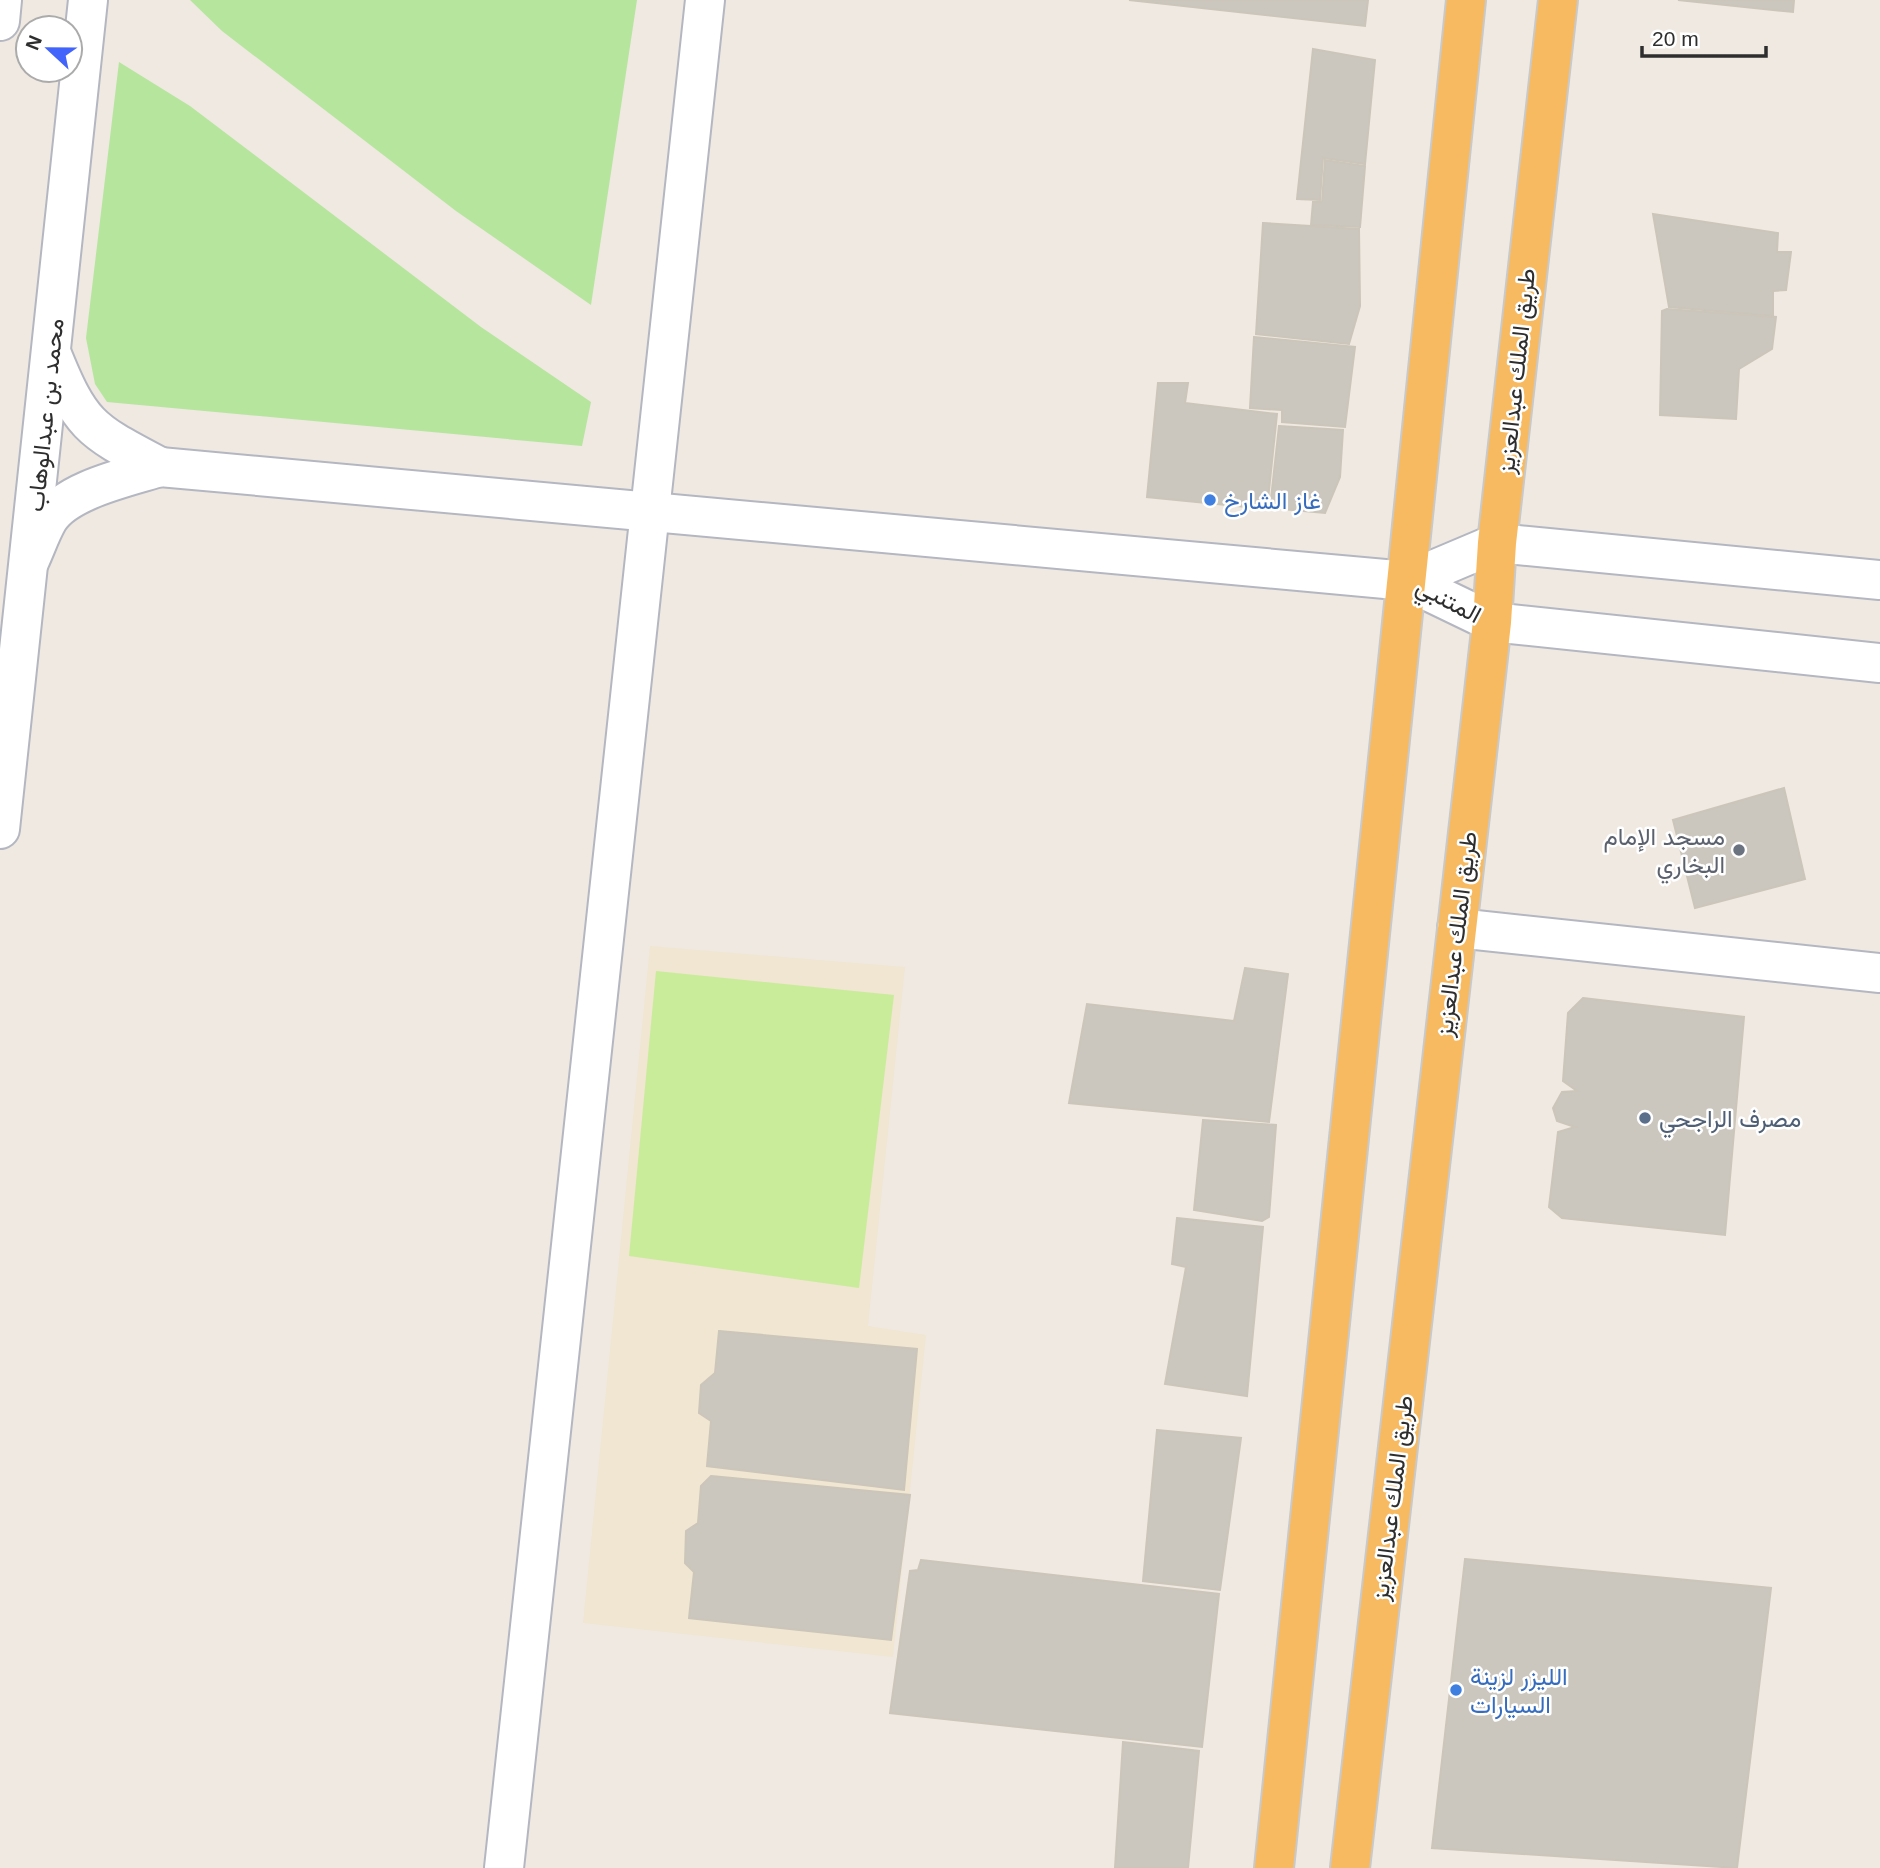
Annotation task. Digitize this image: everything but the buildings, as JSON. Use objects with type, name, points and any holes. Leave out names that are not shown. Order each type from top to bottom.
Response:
[{"type":"highway","points":[[1273,1868],[1466,0]]},
{"type":"highway","name":"طريق الملك عبدالعزيز","points":[[1350,1868],[1492,622],[1497,543],[1558,0]]},
{"type":"street","points":[[0,21],[2,0]]},
{"type":"street","name":"محمد بن عبدالوهاب","points":[[0,829],[88,0]]},
{"type":"street","points":[[504,1868],[705,0]]},
{"type":"street","points":[[51,352],[69,396],[83,420],[107,439],[160,467],[1407,581]]},
{"type":"street","points":[[30,562],[49,518],[70,500],[100,486],[160,467]]},
{"type":"street","name":"المتنبي","points":[[1407,581],[1497,543],[1880,580]]},
{"type":"street","name":"المتنبي","points":[[1407,581],[1492,622],[1880,663]]},
{"type":"street","points":[[1457,928],[1880,973]]},
{"type":"shaded area","points":[[650,946],[905,967],[868,1326],[926,1335],[893,1657],[583,1623]]},
{"type":"green space","points":[[190,0],[637,0],[591,305],[456,211],[222,31]]},
{"type":"green space","points":[[119,62],[190,106],[481,327],[591,402],[582,446],[107,402],[95,384],[86,338]]},
{"type":"green space","points":[[656,971],[894,995],[859,1288],[629,1256]]},
{"type":"place","name":"غاز الشارخ","points":[[1210,500]]},
{"type":"place","name":"مسجد الإمام البخاري","points":[[1739,850]]},
{"type":"place","name":"مصرف الراجحي","points":[[1645,1118]]},
{"type":"place","name":"الليزر لزينة السيارات","points":[[1456,1690]]}]
